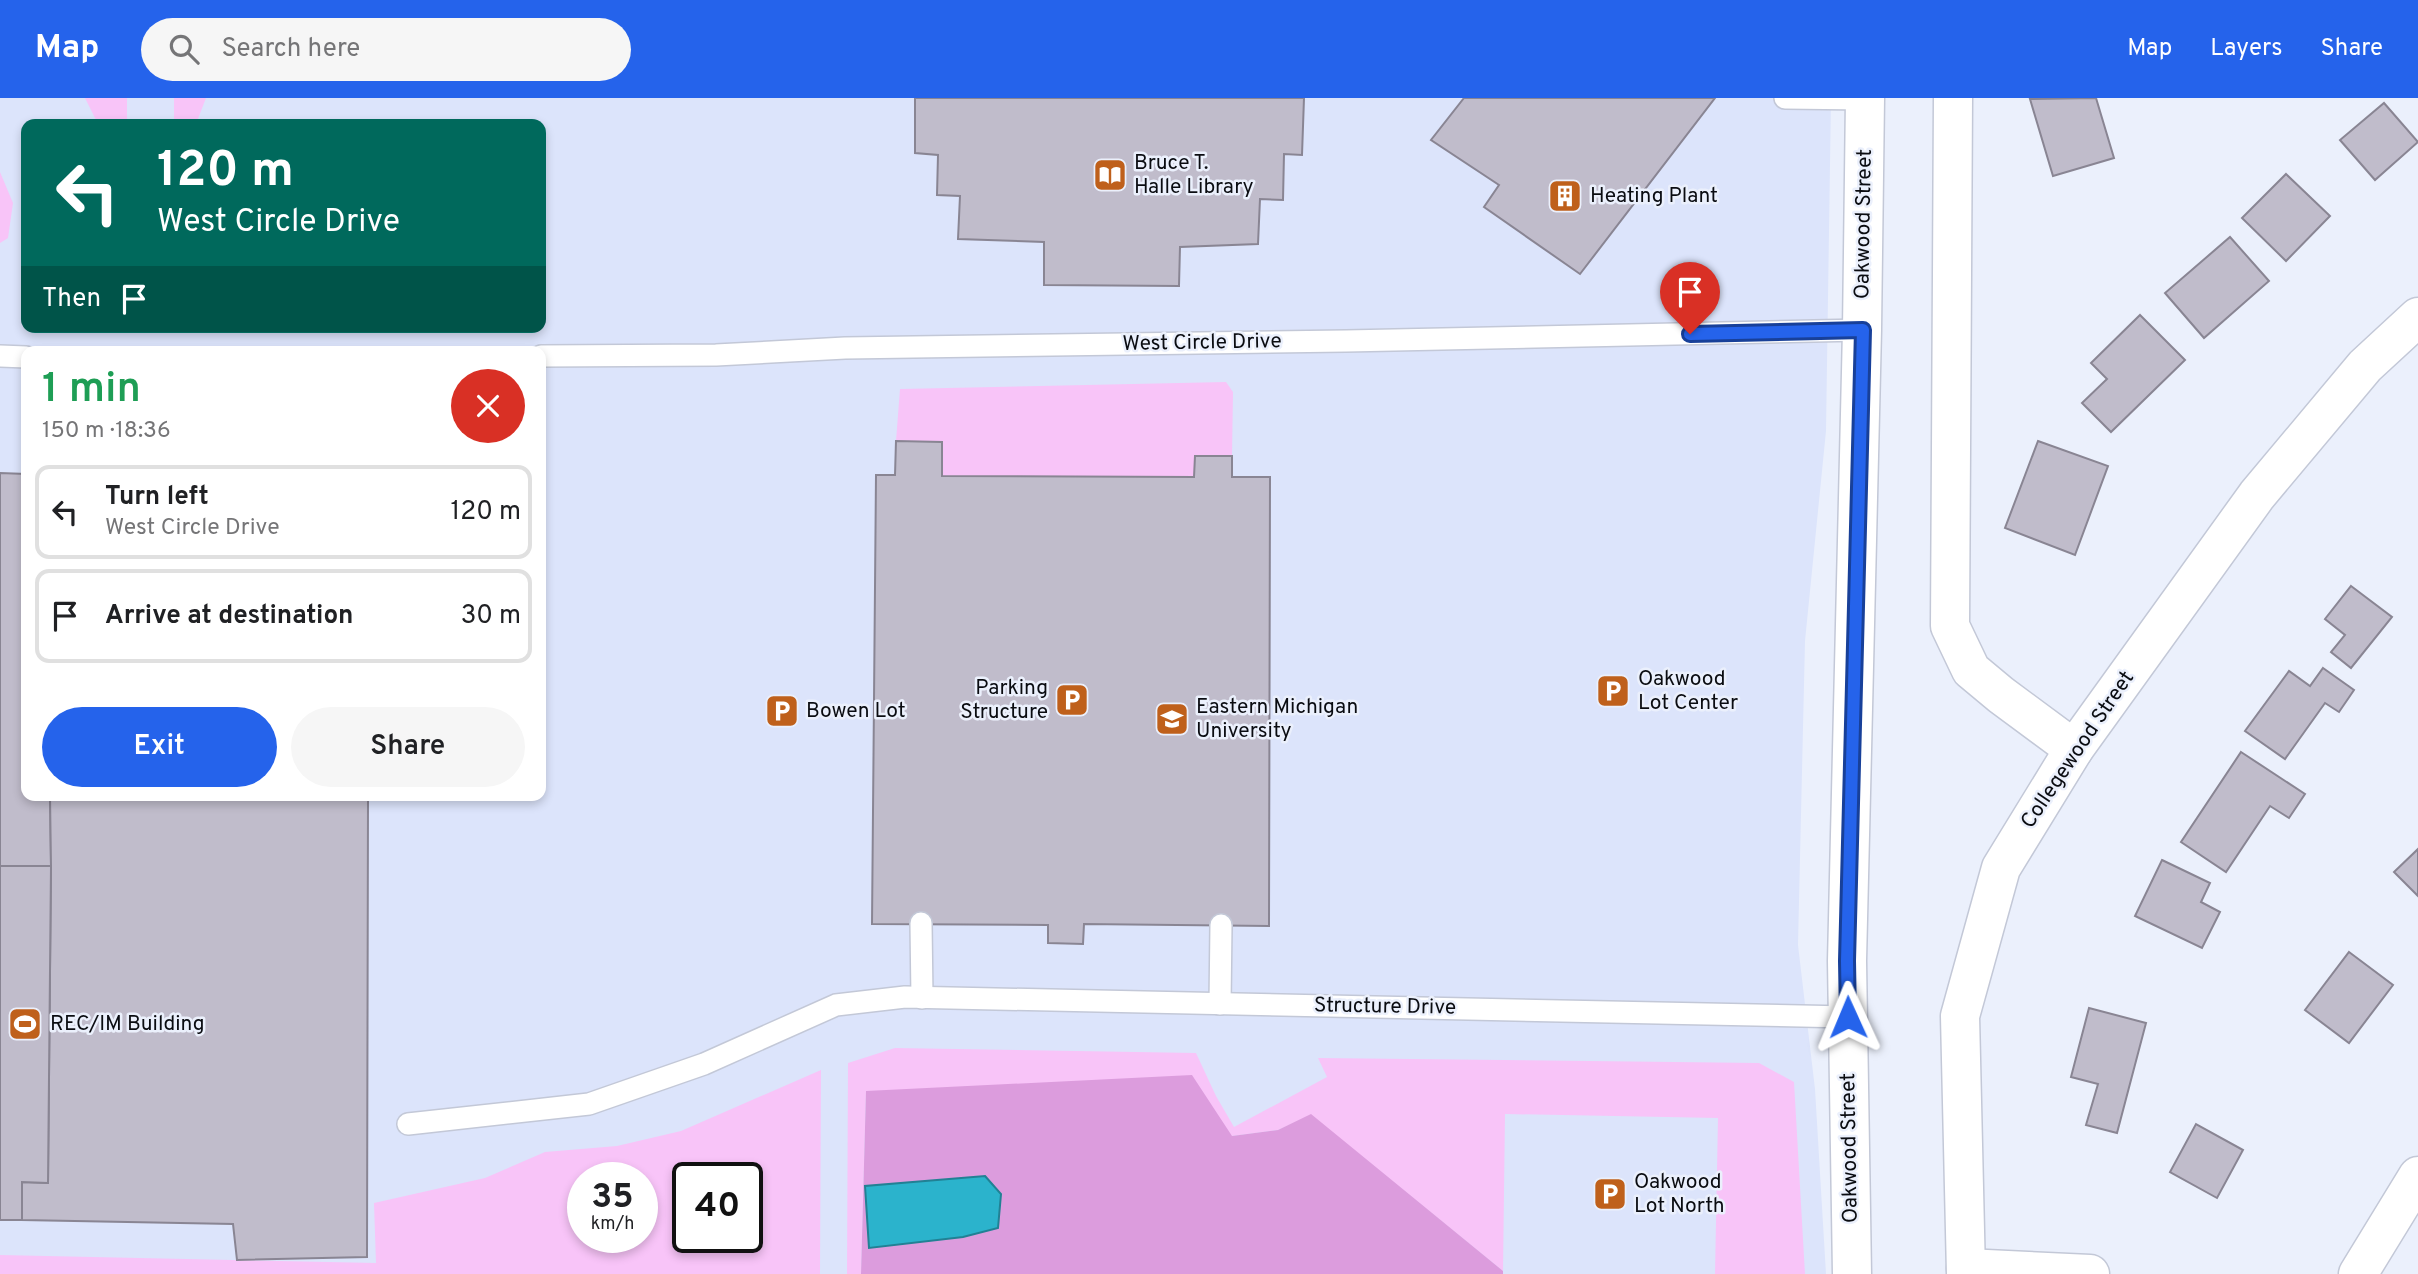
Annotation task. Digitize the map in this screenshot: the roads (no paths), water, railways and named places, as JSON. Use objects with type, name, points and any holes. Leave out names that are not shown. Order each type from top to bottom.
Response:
[{"type":"street","points":[[1953,98],[1950,626],[1971,670],[2074,749]]},
{"type":"street","name":"Oakwood Street","points":[[1852,1274],[1847,961],[1863,330],[1865,99]]},
{"type":"street","name":"Collegewood Street","points":[[1966,1271],[1960,1016],[2001,868],[2074,749],[2257,495],[2365,366],[2418,317]]},
{"type":"street","points":[[2358,1274],[2418,1176]]},
{"type":"street","points":[[1966,1271],[2090,1274]]},
{"type":"lane","points":[[1785,98],[1865,99]]},
{"type":"lane","name":"West Circle Drive","points":[[546,356],[716,355],[879,347],[1863,330]]},
{"type":"lane","points":[[0,356],[21,357]]},
{"type":"lane","points":[[921,923],[922,998]]},
{"type":"lane","points":[[1220,1004],[1221,925]]},
{"type":"lane","name":"Structure Drive","points":[[408,1124],[589,1104],[705,1064],[836,1005],[905,997],[1848,1017]]},
{"type":"water","points":[[985,1176],[1001,1194],[998,1228],[963,1237],[869,1248],[865,1186]]},
{"type":"place","name":"Bruce T. Halle Library","points":[[1110,175]]},
{"type":"place","name":"Heating Plant","points":[[1565,196]]},
{"type":"place","name":"Oakwood Lot Center","points":[[1613,691]]},
{"type":"place","name":"Parking Structure","points":[[1072,700]]},
{"type":"place","name":"Bowen Lot","points":[[782,711]]},
{"type":"place","name":"Eastern Michigan University","points":[[1172,719]]},
{"type":"place","name":"REC/IM Building","points":[[25,1024]]},
{"type":"place","name":"Oakwood Lot North","points":[[1610,1194]]}]
